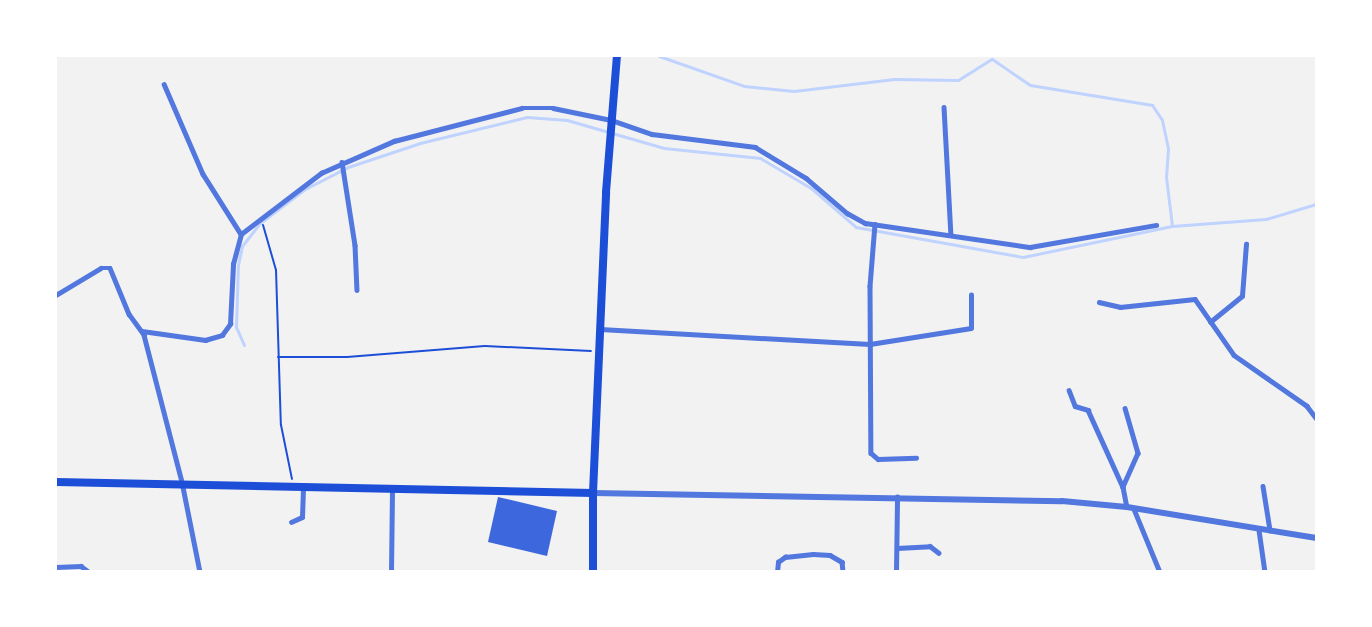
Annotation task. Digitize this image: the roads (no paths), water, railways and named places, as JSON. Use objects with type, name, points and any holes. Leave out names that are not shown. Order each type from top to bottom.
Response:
[{"type":"main road","points":[[593,572],[593,493],[600,329],[611,123],[617,56]]},
{"type":"main road","points":[[56,482],[182,482],[392,490],[593,493]]},
{"type":"street","points":[[164,84],[203,174],[241,234]]},
{"type":"street","points":[[944,107],[951,235]]},
{"type":"street","points":[[143,333],[205,340],[222,335],[230,324],[233,264],[241,234],[343,164],[394,141],[522,108],[553,108],[652,134],[742,144],[763,150],[812,183],[847,213],[874,226],[1030,247],[1156,225]]},
{"type":"street","points":[[343,164],[357,291]]},
{"type":"street","points":[[874,226],[870,344],[872,456],[916,458]]},
{"type":"street","points":[[1210,322],[1242,296],[1246,244]]},
{"type":"street","points":[[56,295],[107,266],[129,314],[143,333],[182,482],[200,572]]},
{"type":"street","points":[[600,329],[870,344],[971,328],[971,295]]},
{"type":"street","points":[[1099,302],[1120,307],[1195,299],[1241,361],[1307,405],[1317,418]]},
{"type":"street","points":[[1069,390],[1076,406],[1088,410],[1160,572]]},
{"type":"street","points":[[1123,487],[1138,453],[1125,408]]},
{"type":"street","points":[[291,522],[302,517],[304,485]]},
{"type":"street","points":[[1263,486],[1270,530]]},
{"type":"street","points":[[392,490],[392,572]]},
{"type":"street","points":[[593,493],[1035,500],[1130,508],[1317,538]]},
{"type":"street","points":[[896,572],[897,497]]},
{"type":"street","points":[[1259,530],[1265,572]]},
{"type":"street","points":[[897,548],[930,546],[939,553]]},
{"type":"street","points":[[777,572],[778,562],[785,557],[813,554],[830,555],[842,562],[843,572]]},
{"type":"street","points":[[56,567],[81,566],[89,572]]},
{"type":"waterway","points":[[659,56],[744,86],[794,91],[894,79],[958,80],[992,59],[1030,85],[1152,105],[1162,120],[1168,149],[1166,177],[1172,226]]},
{"type":"waterway","points":[[244,345],[236,327],[238,265],[242,246],[260,223],[305,189],[348,167],[420,143],[527,117],[567,120],[664,148],[760,158],[811,188],[856,227],[1023,257],[1172,226],[1266,219],[1316,204]]}]
